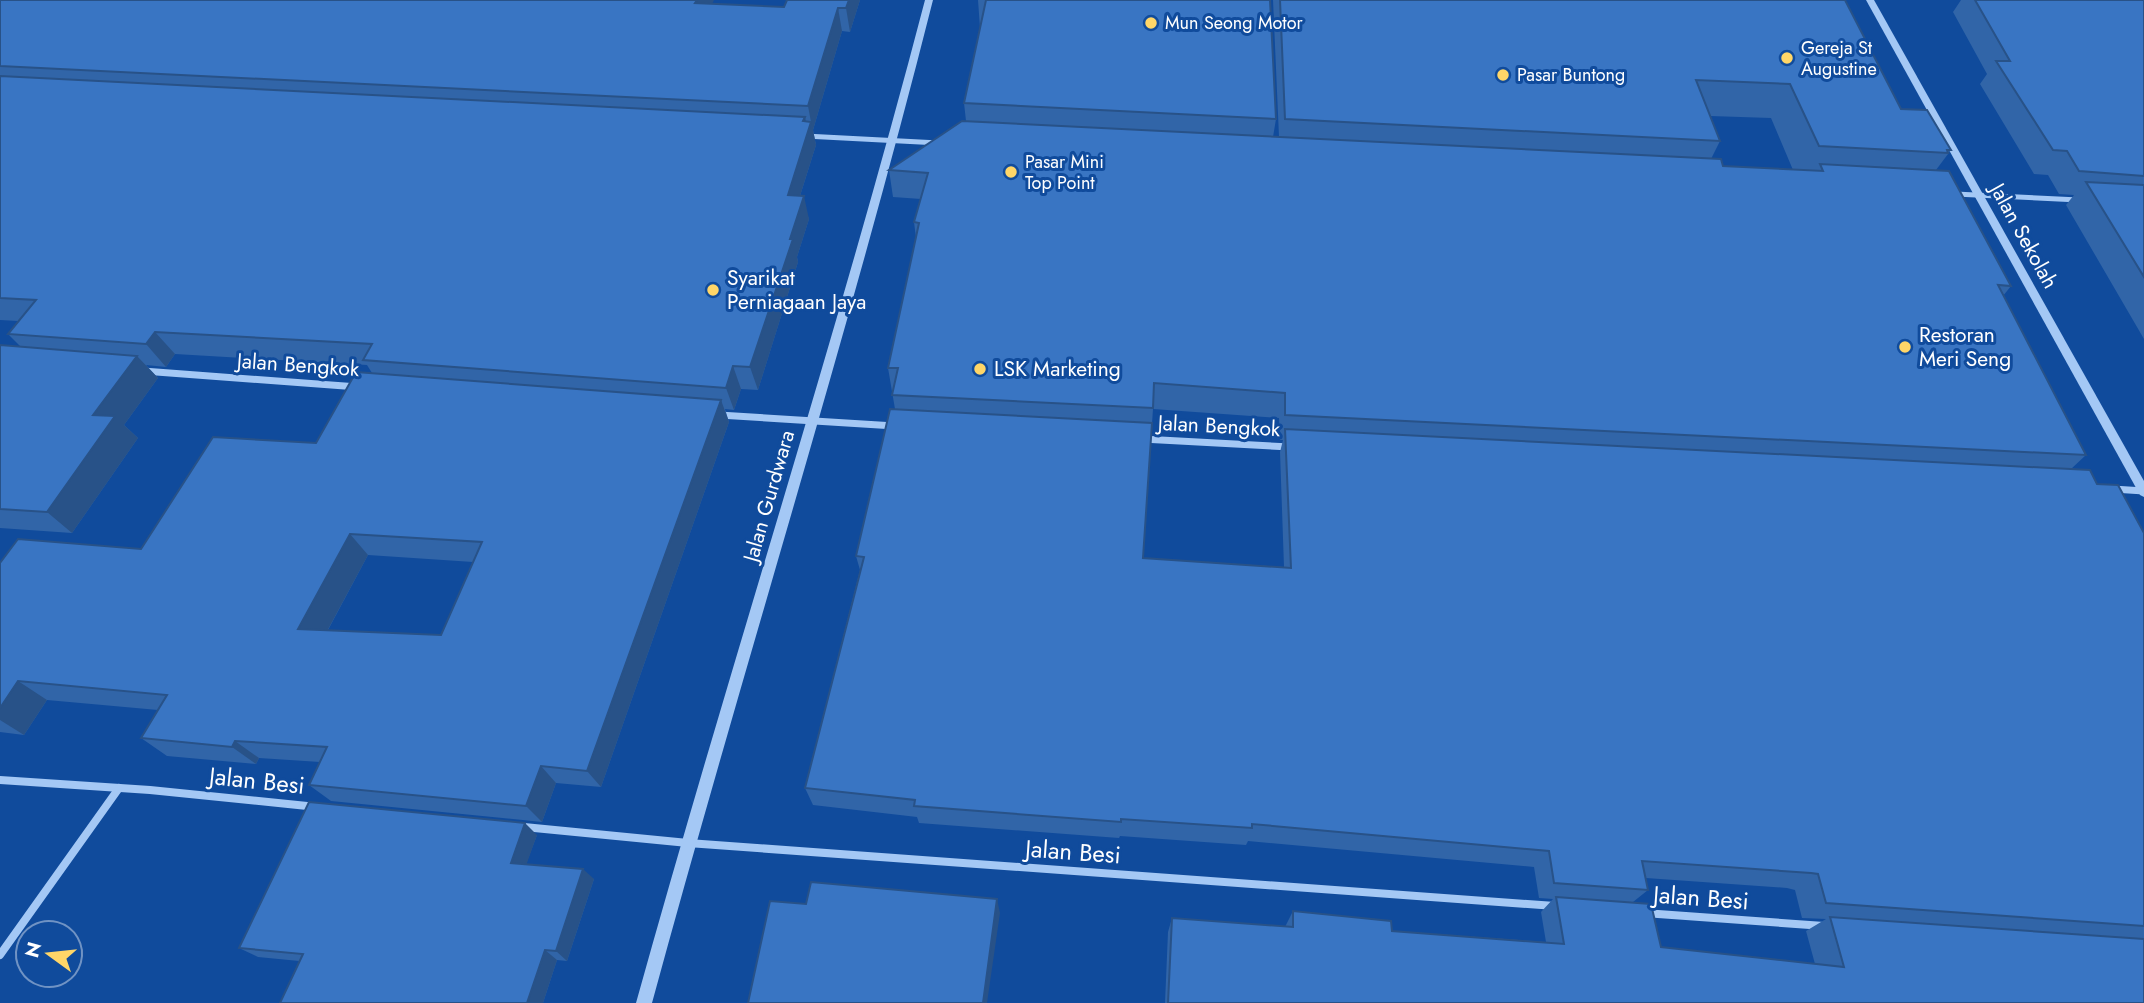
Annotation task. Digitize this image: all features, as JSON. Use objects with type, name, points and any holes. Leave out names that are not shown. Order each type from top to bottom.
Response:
[{"type":"street","name":"Jalan Gurdwara","points":[[645,1003],[688,843],[893,140],[929,0]]},
{"type":"street","name":"Jalan Sekolah","points":[[1870,0],[2144,491]]},
{"type":"street","points":[[796,135],[948,143]]},
{"type":"street","points":[[1952,194],[2089,201]]},
{"type":"street","name":"Jalan Bengkok","points":[[137,371],[371,388]]},
{"type":"street","points":[[714,415],[907,427]]},
{"type":"street","name":"Jalan Bengkok","points":[[1130,438],[1296,447]]},
{"type":"street","points":[[2102,489],[2144,491]]},
{"type":"street","name":"Jalan Besi","points":[[0,780],[329,808]]},
{"type":"street","points":[[0,955],[118,789]]},
{"type":"street","name":"Jalan Besi","points":[[509,826],[688,843],[1562,907]]},
{"type":"street","name":"Jalan Besi","points":[[1631,912],[1839,927]]},
{"type":"building","points":[[0,0],[697,0],[695,3],[784,7],[787,0],[849,0],[846,8],[838,8],[808,106],[0,66]]},
{"type":"building","points":[[986,0],[1270,0],[1276,119],[964,103]]},
{"type":"building","name":"Pasar Buntong","points":[[1280,0],[1845,0],[1901,109],[1927,110],[1951,150],[1947,150],[1948,153],[1819,146],[1790,84],[1696,80],[1720,141],[1285,119]]},
{"type":"building","points":[[1975,0],[2144,0],[2144,176],[2079,171],[2067,151],[2053,150],[1996,61],[2010,61]]},
{"type":"building","points":[[0,76],[805,117],[803,121],[811,122],[788,195],[804,196],[790,239],[793,239],[750,367],[733,366],[726,388],[363,360],[372,344],[155,332],[146,344],[8,334],[36,300],[0,298]]},
{"type":"building","points":[[962,121],[1721,159],[1723,166],[1823,171],[1820,164],[1949,171],[2011,286],[1998,285],[2086,455],[1285,415],[1285,393],[1154,383],[1153,408],[892,395],[898,368],[888,368],[919,223],[914,222],[928,173],[889,170]]},
{"type":"building","points":[[2086,182],[2144,185],[2144,277]]},
{"type":"building","points":[[0,345],[137,356],[93,415],[115,416],[47,512],[0,509]]},
{"type":"building","points":[[356,372],[721,400],[587,771],[541,766],[526,806],[309,785],[327,747],[235,741],[232,747],[141,738],[167,695],[18,681],[0,708],[0,563],[18,539],[141,549],[213,437],[316,443]],"holes":[[[350,534],[482,542],[441,635],[298,629]]]},
{"type":"building","points":[[890,409],[1152,423],[1143,558],[1291,568],[1285,429],[2090,470],[2097,484],[2118,485],[2144,533],[2144,926],[1826,903],[1818,874],[1811,873],[1642,861],[1648,890],[1554,883],[1549,851],[1252,824],[1252,828],[1121,819],[1121,822],[914,806],[915,800],[805,788],[864,557],[856,556]]},
{"type":"building","points":[[309,802],[525,823],[511,863],[583,869],[556,951],[545,950],[527,1003],[280,1003],[303,954],[239,948]]},
{"type":"building","points":[[811,882],[997,899],[983,1003],[748,1003],[770,901],[806,904]]},
{"type":"building","points":[[1556,897],[1651,904],[1661,947],[1844,967],[1830,917],[2144,939],[2144,1003],[1168,1003],[1172,918],[1293,927],[1293,911],[1391,921],[1392,931],[1564,944]]},
{"type":"place","name":"Mun Seong Motor","points":[[1151,23]]},
{"type":"place","name":"Gereja St Augustine","points":[[1787,58]]},
{"type":"place","name":"Pasar Buntong","points":[[1503,75]]},
{"type":"place","name":"Pasar Mini Top Point","points":[[1011,172]]},
{"type":"place","name":"Syarikat Perniagaan Jaya","points":[[713,290]]},
{"type":"place","name":"Restoran Meri Seng","points":[[1905,347]]},
{"type":"place","name":"LSK Marketing","points":[[980,369]]}]
